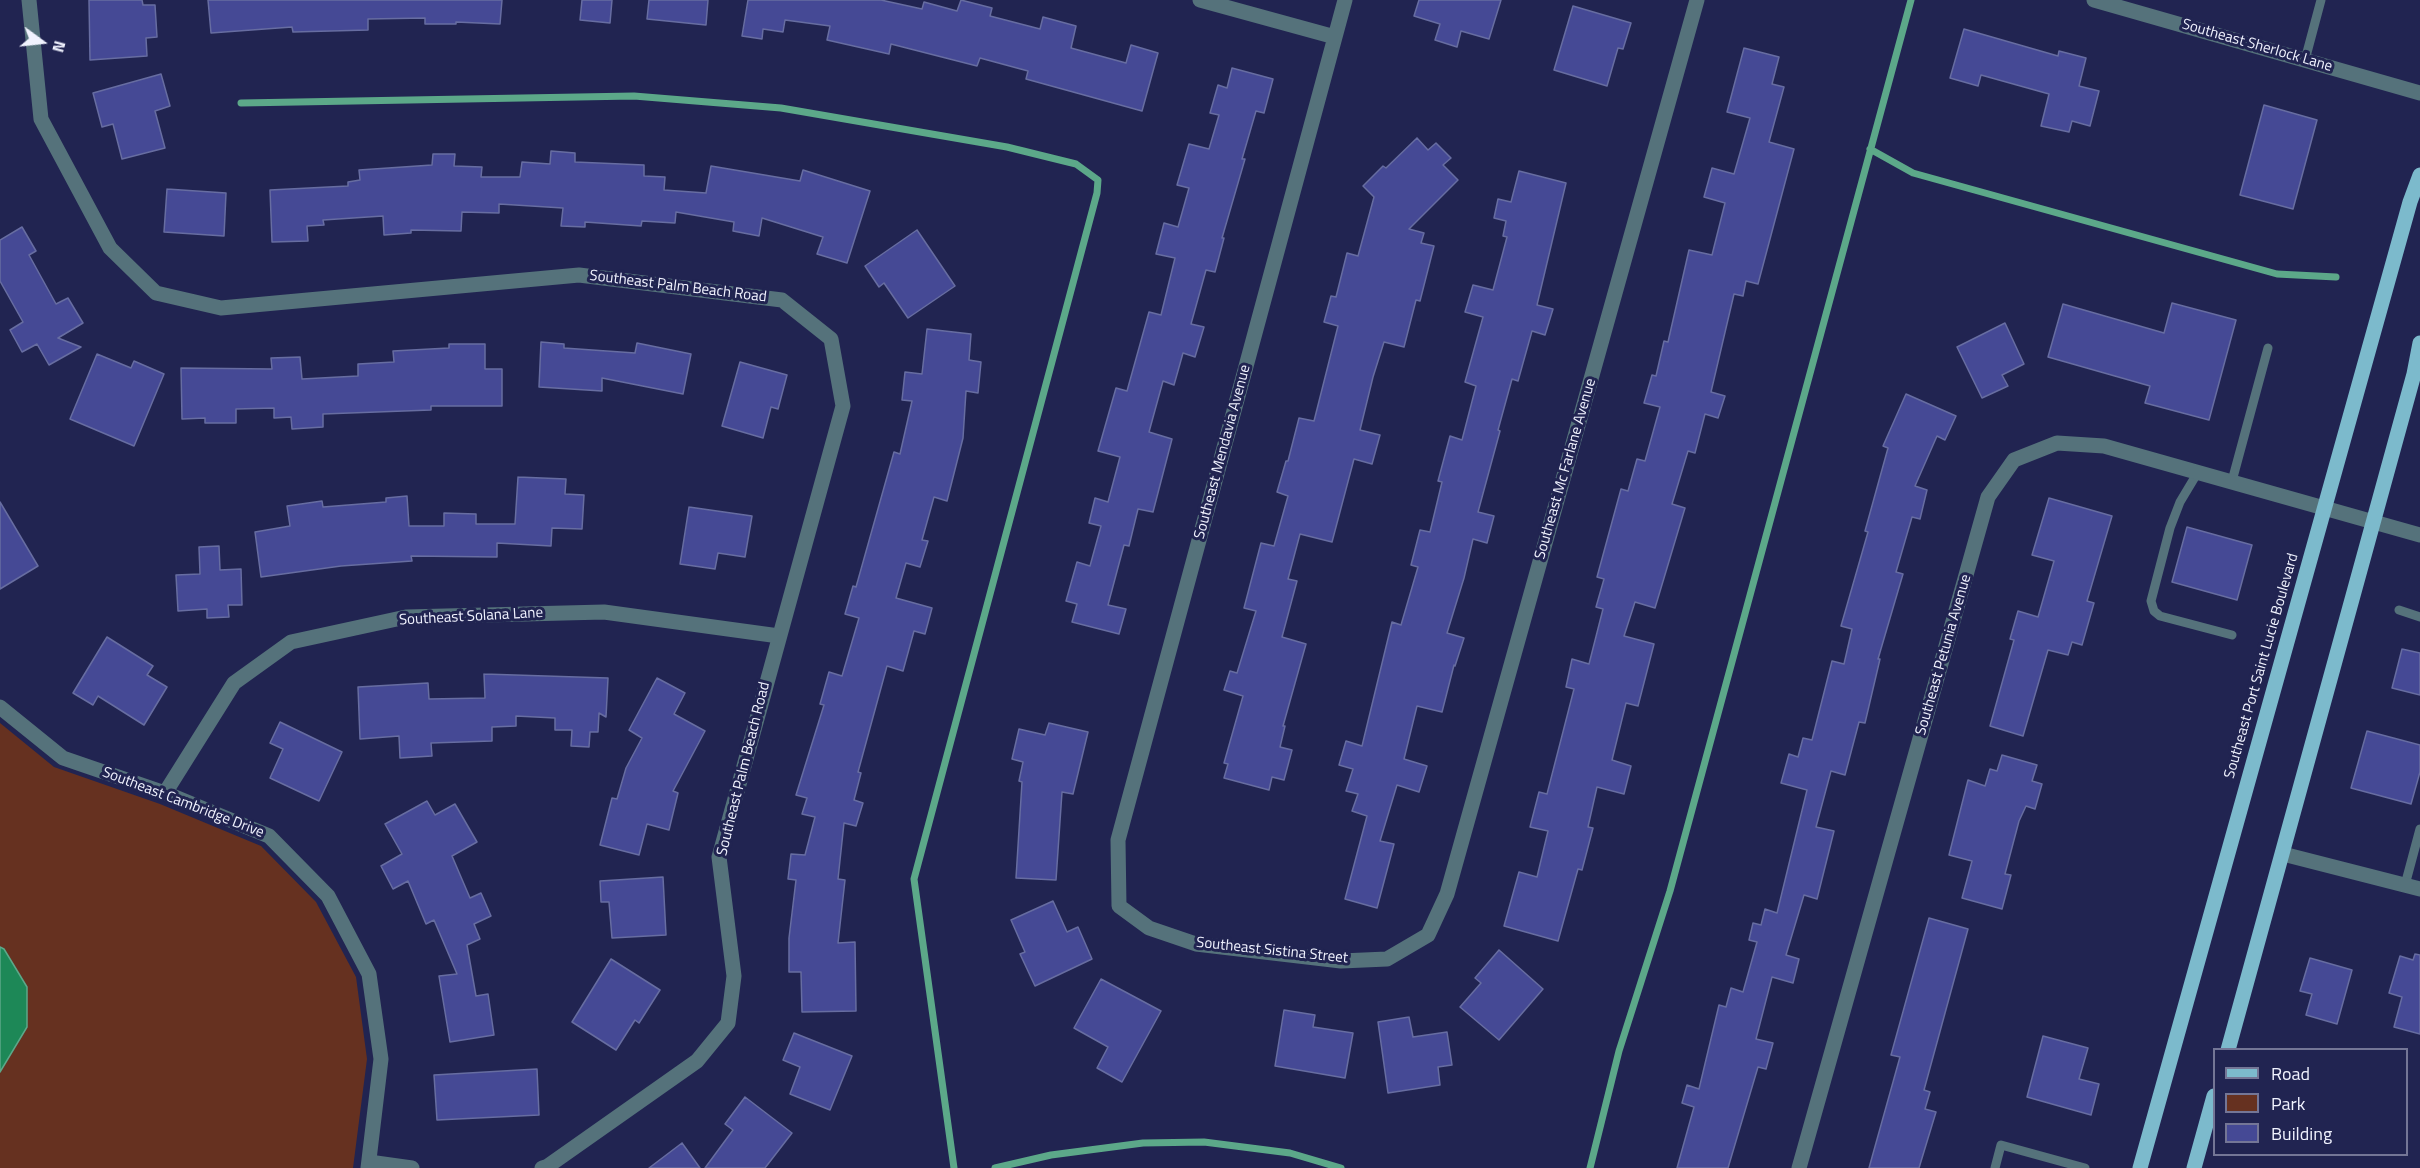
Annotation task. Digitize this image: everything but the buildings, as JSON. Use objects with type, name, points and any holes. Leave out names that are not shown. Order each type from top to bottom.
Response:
[{"type":"main road","name":"Southeast Port Saint Lucie Boulevard","points":[[2140,1168],[2410,201],[2420,175]]},
{"type":"main road","points":[[2229,1048],[2414,374],[2420,344],[2420,328]]},
{"type":"main road","points":[[2194,1168],[2213,1100]]},
{"type":"street","name":"Southeast Palm Beach Road","points":[[29,0],[41,119],[110,248],[156,293],[221,308],[579,275],[782,300],[831,339],[843,406],[719,857],[734,976],[728,1023],[697,1061],[542,1168]]},
{"type":"street","points":[[1200,0],[1335,37]]},
{"type":"street","name":"Southeast Mendavia Avenue","points":[[1119,906],[1118,840],[1345,0]]},
{"type":"street","name":"Southeast Mc Farlane Avenue","points":[[1428,935],[1447,894],[1697,0]]},
{"type":"street","name":"Southeast Sherlock Lane","points":[[2094,0],[2123,4],[2420,93]]},
{"type":"street","name":"Southeast Petunia Avenue","points":[[1799,1168],[1988,497],[2014,460],[2056,443],[2104,446],[2420,535]]},
{"type":"street","name":"Southeast Solana Lane","points":[[165,793],[234,683],[291,642],[406,617],[604,612],[779,636]]},
{"type":"street","name":"Southeast Cambridge Drive","points":[[0,707],[63,758],[165,793],[269,836],[328,896],[369,974],[381,1059],[368,1165]]},
{"type":"street","points":[[2283,854],[2420,889]]},
{"type":"street","name":"Southeast Sistina Street","points":[[1119,906],[1149,928],[1196,944],[1341,961],[1387,959],[1428,935]]},
{"type":"street","points":[[368,1165],[412,1168]]},
{"type":"lane","points":[[2305,60],[2321,0]]},
{"type":"lane","points":[[2232,481],[2268,348]]},
{"type":"lane","points":[[2198,472],[2180,502],[2170,528],[2151,601],[2154,612],[2160,616],[2232,635]]},
{"type":"lane","points":[[2399,610],[2420,617]]},
{"type":"lane","points":[[2404,885],[2420,829]]},
{"type":"lane","points":[[1995,1168],[2001,1145],[2085,1168]]},
{"type":"green space","points":[[0,723],[54,767],[160,804],[261,846],[316,902],[356,977],[367,1059],[353,1168],[0,1168],[0,1072],[27,1027],[4,950],[0,947]]},
{"type":"shaded area","points":[[0,947],[4,949],[27,987],[27,1027],[0,1072]]},
{"type":"waterway","points":[[1590,1168],[1619,1051],[1670,891],[1911,0]]},
{"type":"waterway","points":[[241,103],[634,96],[781,108],[1007,147],[1076,164],[1098,180],[1097,193],[914,879],[954,1168]]},
{"type":"waterway","points":[[1870,149],[1913,173],[2277,274],[2336,277]]},
{"type":"waterway","points":[[995,1168],[1051,1155],[1143,1143],[1204,1142],[1290,1153],[1341,1168]]}]
